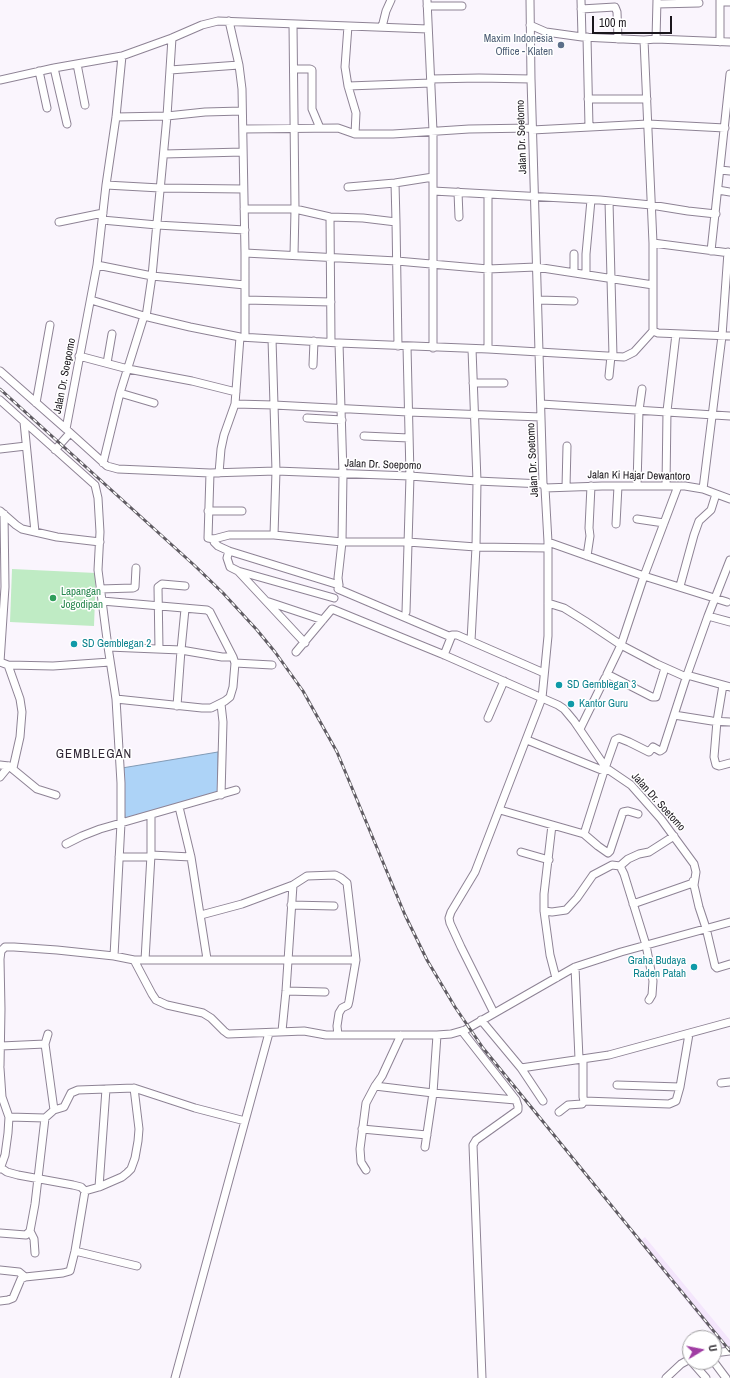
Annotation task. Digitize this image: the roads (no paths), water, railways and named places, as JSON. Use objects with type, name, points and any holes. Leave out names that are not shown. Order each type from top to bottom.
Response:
[{"type":"street","points":[[382,27],[386,11],[391,0]]},
{"type":"street","name":"Jalan Dr. Soetomo","points":[[530,0],[536,267],[542,404],[541,417],[548,545],[548,644],[542,698],[564,709],[580,729],[605,769],[631,785],[674,836],[694,864],[696,872],[696,880],[694,884],[715,966],[717,968],[730,964]]},
{"type":"street","points":[[581,0],[589,127]]},
{"type":"street","points":[[720,42],[720,1],[730,2]]},
{"type":"street","points":[[656,39],[657,2],[699,3]]},
{"type":"street","points":[[433,348],[433,131],[427,3],[462,6]]},
{"type":"street","points":[[581,9],[615,7],[617,12],[618,39]]},
{"type":"street","points":[[0,80],[54,68],[122,56],[172,38],[202,25],[218,21],[428,29]]},
{"type":"street","points":[[219,473],[224,435],[235,404],[245,300],[242,89],[229,21]]},
{"type":"street","points":[[293,24],[295,128],[294,255]]},
{"type":"street","points":[[530,25],[546,32],[584,37],[730,42]]},
{"type":"street","points":[[348,26],[345,67],[348,86],[356,113],[355,134]]},
{"type":"street","points":[[530,37],[546,32]]},
{"type":"street","points":[[103,463],[120,393],[145,316],[152,276],[164,154],[172,38]]},
{"type":"street","points":[[91,300],[145,316],[190,327],[242,337],[624,357],[629,355],[653,331],[653,243],[644,40]]},
{"type":"street","name":"Jalan Dr. Soepomo","points":[[122,56],[116,117],[106,185],[97,265],[68,431],[103,463],[107,466],[118,469],[210,473],[276,471],[410,476],[544,486]]},
{"type":"street","points":[[77,64],[86,105]]},
{"type":"street","points":[[170,70],[238,65]]},
{"type":"street","points":[[54,68],[67,124]]},
{"type":"street","points":[[294,69],[310,68],[312,70],[312,109],[320,128]]},
{"type":"street","points":[[39,71],[47,108]]},
{"type":"street","points":[[711,251],[720,170],[726,146],[724,128],[730,74]]},
{"type":"street","points":[[348,86],[478,78],[531,79]]},
{"type":"street","points":[[588,99],[647,99]]},
{"type":"street","points":[[116,117],[167,116],[205,112],[242,111]]},
{"type":"street","points":[[243,129],[342,128],[355,134],[648,124],[724,128]]},
{"type":"street","points":[[164,154],[243,152]]},
{"type":"street","points":[[720,170],[730,171]]},
{"type":"street","points":[[348,187],[432,178]]},
{"type":"street","points":[[395,183],[398,346]]},
{"type":"street","points":[[106,185],[160,188],[244,189]]},
{"type":"street","points":[[718,190],[730,192]]},
{"type":"street","points":[[433,191],[610,201],[716,214]]},
{"type":"street","points":[[458,192],[459,218]]},
{"type":"street","points":[[488,194],[488,349]]},
{"type":"street","points":[[586,274],[586,254],[591,200]]},
{"type":"street","points":[[609,376],[612,356],[610,201]]},
{"type":"street","points":[[244,209],[295,209],[330,217],[362,218],[396,222]]},
{"type":"street","points":[[59,222],[103,217],[157,225],[244,230]]},
{"type":"street","points":[[330,217],[331,342]]},
{"type":"street","points":[[653,243],[729,252],[722,336],[703,489]]},
{"type":"street","points":[[245,254],[294,255],[397,261],[488,269],[536,267],[653,285]]},
{"type":"street","points":[[574,254],[574,272]]},
{"type":"street","points":[[97,265],[152,276],[245,285]]},
{"type":"street","points":[[245,300],[331,302]]},
{"type":"street","points":[[538,300],[574,301]]},
{"type":"street","points":[[36,403],[50,325]]},
{"type":"street","points":[[653,331],[658,333],[730,336]]},
{"type":"street","points":[[106,363],[112,334]]},
{"type":"street","points":[[666,486],[667,411],[676,334]]},
{"type":"street","points":[[272,339],[276,471],[274,535]]},
{"type":"street","points":[[313,366],[314,341]]},
{"type":"street","points":[[296,652],[332,609],[334,598],[339,587],[338,578],[342,542],[343,474],[340,343]]},
{"type":"street","points":[[406,346],[410,476],[406,612]]},
{"type":"street","points":[[471,641],[476,547],[477,481],[472,349]]},
{"type":"street","points":[[80,356],[128,369],[192,381],[236,392]]},
{"type":"street","points":[[0,371],[68,431],[55,450]]},
{"type":"street","points":[[473,383],[504,383]]},
{"type":"street","points":[[638,486],[639,410],[642,389]]},
{"type":"street","points":[[120,393],[154,403]]},
{"type":"street","points":[[0,400],[95,485],[98,498],[100,532],[98,565],[100,589],[116,699],[121,783],[121,823],[114,956]]},
{"type":"street","points":[[235,404],[541,417]]},
{"type":"street","points":[[542,404],[730,416]]},
{"type":"street","points":[[307,418],[342,420]]},
{"type":"street","points":[[24,422],[35,532]]},
{"type":"street","points":[[364,436],[409,438]]},
{"type":"street","points":[[0,449],[26,446]]},
{"type":"street","points":[[566,487],[567,446]]},
{"type":"street","points":[[210,473],[208,538],[214,539],[229,535],[274,535],[342,542],[408,542],[476,547],[548,545],[587,556],[644,576],[680,586],[727,602]]},
{"type":"street","name":"Jalan Ki Hajar Dewantoro","points":[[544,486],[678,486],[703,489],[730,499]]},
{"type":"street","points":[[587,556],[590,536],[591,486]]},
{"type":"street","points":[[616,524],[618,486]]},
{"type":"street","points":[[665,668],[656,697],[652,697],[607,674],[621,645],[644,576],[678,486]]},
{"type":"street","points":[[680,586],[699,521],[711,510],[716,494]]},
{"type":"street","points":[[208,511],[242,510]]},
{"type":"street","points":[[2,512],[22,529],[100,542]]},
{"type":"street","points":[[2,512],[2,605],[0,662],[8,665],[53,666],[110,662]]},
{"type":"street","points":[[637,519],[664,522]]},
{"type":"street","points":[[214,539],[214,542],[218,546],[229,551],[339,587],[451,637],[453,635],[457,635],[544,673]]},
{"type":"street","points":[[229,551],[227,558],[228,564],[230,567],[238,571],[334,598]]},
{"type":"street","points":[[584,834],[614,742],[617,739],[629,742],[649,752],[653,748],[662,751],[686,676],[730,560]]},
{"type":"street","points":[[100,589],[135,587],[136,568]]},
{"type":"street","points":[[238,571],[305,643]]},
{"type":"street","points":[[159,649],[158,587],[159,585],[185,586]]},
{"type":"street","points":[[102,601],[207,610],[210,612],[234,660],[233,687],[230,697],[221,704],[211,708],[116,699]]},
{"type":"street","points":[[266,601],[323,620]]},
{"type":"street","points":[[548,603],[564,608],[621,645],[665,668],[686,676],[726,686],[717,722],[714,757],[716,765],[719,766],[730,763]]},
{"type":"street","points":[[178,706],[185,609]]},
{"type":"street","points":[[332,609],[444,655],[542,698],[475,872],[451,912],[449,918],[461,947],[494,1013]]},
{"type":"street","points":[[708,616],[730,622]]},
{"type":"street","points":[[444,655],[451,637]]},
{"type":"street","points":[[108,647],[181,650],[234,660],[272,665]]},
{"type":"street","points":[[0,777],[11,767],[20,737],[22,712],[20,699],[8,665]]},
{"type":"street","points":[[580,729],[605,678]]},
{"type":"street","points":[[488,718],[504,681]]},
{"type":"street","points":[[220,795],[223,722],[221,704]]},
{"type":"street","points":[[674,715],[717,722],[730,722]]},
{"type":"street","points":[[527,740],[605,769]]},
{"type":"street","points":[[0,765],[11,767],[37,789],[56,794]]},
{"type":"street","points":[[66,844],[88,833],[236,790]]},
{"type":"street","points":[[179,807],[191,857],[207,959]]},
{"type":"street","points":[[500,810],[584,834],[606,852],[609,852],[623,812],[628,811],[638,814]]},
{"type":"street","points":[[145,960],[151,856],[151,814]]},
{"type":"street","points":[[552,825],[544,894],[544,911],[550,955],[556,978]]},
{"type":"street","points":[[544,911],[552,912],[566,910],[577,898],[593,875],[612,865],[620,866],[628,859],[639,854],[649,852],[674,836]]},
{"type":"street","points":[[521,852],[548,860]]},
{"type":"street","points":[[119,856],[191,857]]},
{"type":"street","points":[[620,866],[624,874],[646,945],[653,981],[652,995],[649,1000]]},
{"type":"street","points":[[200,915],[242,904],[293,885],[307,876],[335,875],[347,883],[356,960],[349,1002],[339,1013],[337,1026],[338,1035]]},
{"type":"street","points":[[633,904],[694,884]]},
{"type":"street","points":[[282,1031],[293,885]]},
{"type":"street","points":[[291,905],[334,906]]},
{"type":"street","points":[[134,960],[152,994],[160,1003],[203,1013],[211,1018],[228,1034],[304,1031],[326,1035],[437,1035],[462,1031],[575,967],[646,945],[730,922]]},
{"type":"street","points":[[84,1191],[81,1187],[7,1172],[0,1168],[5,1155],[9,1116],[1,1097],[0,1042],[2,996],[0,959],[2,948],[14,947],[114,956],[134,960],[356,960]]},
{"type":"street","points":[[575,967],[584,1101]]},
{"type":"street","points":[[286,991],[325,992]]},
{"type":"street","points":[[481,1020],[521,1068],[543,1102]]},
{"type":"street","points":[[521,1068],[609,1055],[730,1022]]},
{"type":"street","points":[[462,1031],[516,1100],[518,1106],[518,1110],[476,1140],[473,1145],[482,1378]]},
{"type":"street","points":[[176,1378],[269,1033]]},
{"type":"street","points":[[48,1034],[45,1044],[54,1110]]},
{"type":"street","points":[[559,1112],[568,1105],[582,1104],[584,1101],[669,1104],[676,1100],[680,1087],[689,1034]]},
{"type":"street","points":[[366,1170],[361,1162],[360,1149],[366,1103],[382,1076],[401,1035]]},
{"type":"street","points":[[425,1147],[433,1092],[437,1035]]},
{"type":"street","points":[[0,1042],[45,1044]]},
{"type":"street","points":[[721,1083],[730,1082]]},
{"type":"street","points":[[617,1085],[680,1087]]},
{"type":"street","points":[[375,1086],[516,1100]]},
{"type":"street","points":[[0,1233],[26,1235],[30,1231],[35,1204],[45,1118],[54,1110],[64,1107],[70,1093],[74,1090],[134,1088],[195,1108],[245,1121]]},
{"type":"street","points":[[84,1191],[99,1187],[127,1173],[135,1158],[139,1129],[134,1088]]},
{"type":"street","points":[[99,1187],[106,1089]]},
{"type":"street","points":[[9,1116],[45,1118]]},
{"type":"street","points":[[362,1129],[427,1135]]},
{"type":"street","points":[[0,1301],[13,1298],[21,1279],[25,1277],[70,1271],[75,1251],[84,1191]]},
{"type":"street","points":[[30,1231],[34,1239],[35,1254]]},
{"type":"street","points":[[75,1251],[137,1266]]},
{"type":"street","points":[[0,1270],[18,1272],[25,1277]]},
{"type":"street","points":[[666,1378],[682,1363]]},
{"type":"street","points":[[699,1370],[706,1378]]},
{"type":"water","points":[[218,752],[218,795],[125,820],[122,768]]},
{"type":"railway","points":[[0,389],[194,565],[223,593],[275,652],[303,691],[337,752],[405,915],[427,960],[455,1007],[483,1048],[730,1351]]},
{"type":"place","name":"Maxim Indonesia Office - Klaten","points":[[561,45]]},
{"type":"place","name":"Lapangan Jogodipan","points":[[53,598]]},
{"type":"place","name":"SD Gemblegan 2","points":[[74,644]]},
{"type":"place","name":"SD Gemblegan 3","points":[[559,685]]},
{"type":"place","name":"Kantor Guru","points":[[571,704]]},
{"type":"place","name":"Graha Budaya Raden Patah","points":[[694,967]]},
{"type":"district","name":"GEMBLEGAN","points":[[94,755]]}]
